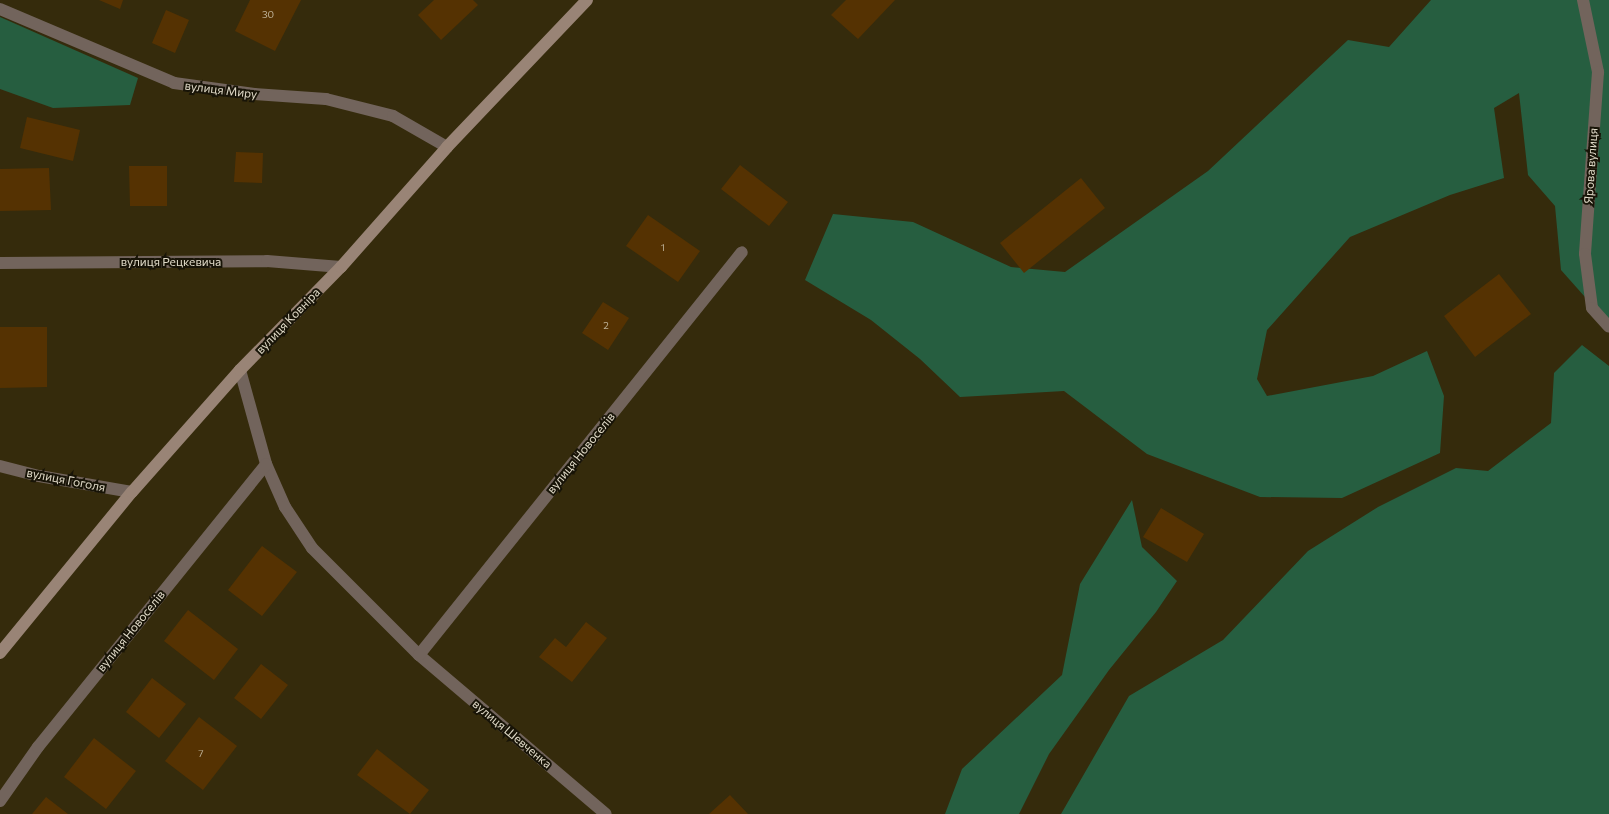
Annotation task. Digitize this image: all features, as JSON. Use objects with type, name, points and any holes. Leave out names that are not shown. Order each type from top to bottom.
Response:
[{"type":"street","name":"вулиця Ковніра","points":[[0,653],[132,492],[240,370],[341,267],[447,147],[587,0]]},
{"type":"street","name":"Ярова вулиця","points":[[1583,0],[1598,72],[1584,254],[1592,308],[1609,327]]},
{"type":"street","name":"вулиця Миру","points":[[0,9],[174,83],[254,94],[326,99],[392,116],[447,147]]},
{"type":"street","name":"вулиця Новоселів","points":[[419,655],[742,252]]},
{"type":"street","name":"вулиця Рецкевича","points":[[0,263],[267,261],[341,267]]},
{"type":"street","name":"вулиця Шевченка","points":[[240,370],[266,464],[285,507],[312,548],[419,655],[606,814]]},
{"type":"street","name":"вулиця Новоселів","points":[[0,801],[38,747],[266,464]]},
{"type":"street","name":"вулиця Гоголя","points":[[0,466],[39,476],[132,492]]},
{"type":"green space","points":[[1431,0],[1609,0],[1609,324],[1561,270],[1555,206],[1528,175],[1519,93],[1494,108],[1504,178],[1450,195],[1350,237],[1267,330],[1257,379],[1267,396],[1373,376],[1427,351],[1444,396],[1440,453],[1342,498],[1260,497],[1147,454],[1064,391],[960,397],[920,359],[871,320],[805,280],[833,214],[913,222],[1011,267],[1065,272],[1208,171],[1348,40],[1389,47]]},
{"type":"green space","points":[[0,17],[138,78],[130,105],[53,108],[0,89]]},
{"type":"green space","points":[[1582,345],[1609,366],[1609,814],[1061,814],[1129,696],[1223,640],[1308,551],[1378,507],[1456,468],[1488,471],[1551,423],[1554,373]]},
{"type":"green space","points":[[1132,500],[1142,547],[1177,581],[1156,612],[1109,670],[1049,754],[1019,814],[945,814],[962,769],[1062,675],[1080,584]]},
{"type":"building","points":[[99,0],[123,0],[120,9]]},
{"type":"building","points":[[250,0],[301,0],[275,51],[235,31]]},
{"type":"building","points":[[434,0],[473,0],[478,5],[441,40],[418,15]]},
{"type":"building","points":[[846,0],[895,0],[858,39],[831,15]]},
{"type":"building","points":[[166,10],[189,20],[175,53],[152,43]]},
{"type":"building","points":[[27,117],[80,130],[73,161],[20,148]]},
{"type":"building","points":[[236,152],[263,153],[262,183],[234,182]]},
{"type":"building","points":[[740,165],[788,202],[769,226],[721,189]]},
{"type":"building","points":[[129,166],[167,166],[167,206],[130,206]]},
{"type":"building","points":[[49,168],[51,210],[0,211],[0,169]]},
{"type":"building","points":[[1081,178],[1105,208],[1024,273],[1000,243]]},
{"type":"building","points":[[648,215],[700,251],[678,282],[626,246]]},
{"type":"building","points":[[1499,274],[1531,314],[1475,357],[1444,316]]},
{"type":"building","points":[[603,302],[629,318],[608,350],[582,333]]},
{"type":"building","points":[[0,327],[47,327],[47,387],[0,388]]},
{"type":"building","points":[[1161,508],[1204,534],[1187,562],[1143,537]]},
{"type":"building","points":[[262,546],[297,572],[262,616],[228,590]]},
{"type":"building","points":[[188,610],[238,649],[214,680],[164,641]]},
{"type":"building","points":[[586,622],[607,638],[572,682],[539,657],[555,638],[566,647]]},
{"type":"building","points":[[261,664],[288,685],[261,719],[234,698]]},
{"type":"building","points":[[152,678],[186,704],[159,738],[126,712]]},
{"type":"building","points":[[199,717],[237,746],[203,790],[165,761]]},
{"type":"building","points":[[94,738],[136,771],[106,809],[64,777]]},
{"type":"building","points":[[377,749],[429,790],[410,814],[357,775]]},
{"type":"building","points":[[730,795],[748,814],[709,814]]},
{"type":"building","points":[[46,797],[68,814],[32,814]]}]
